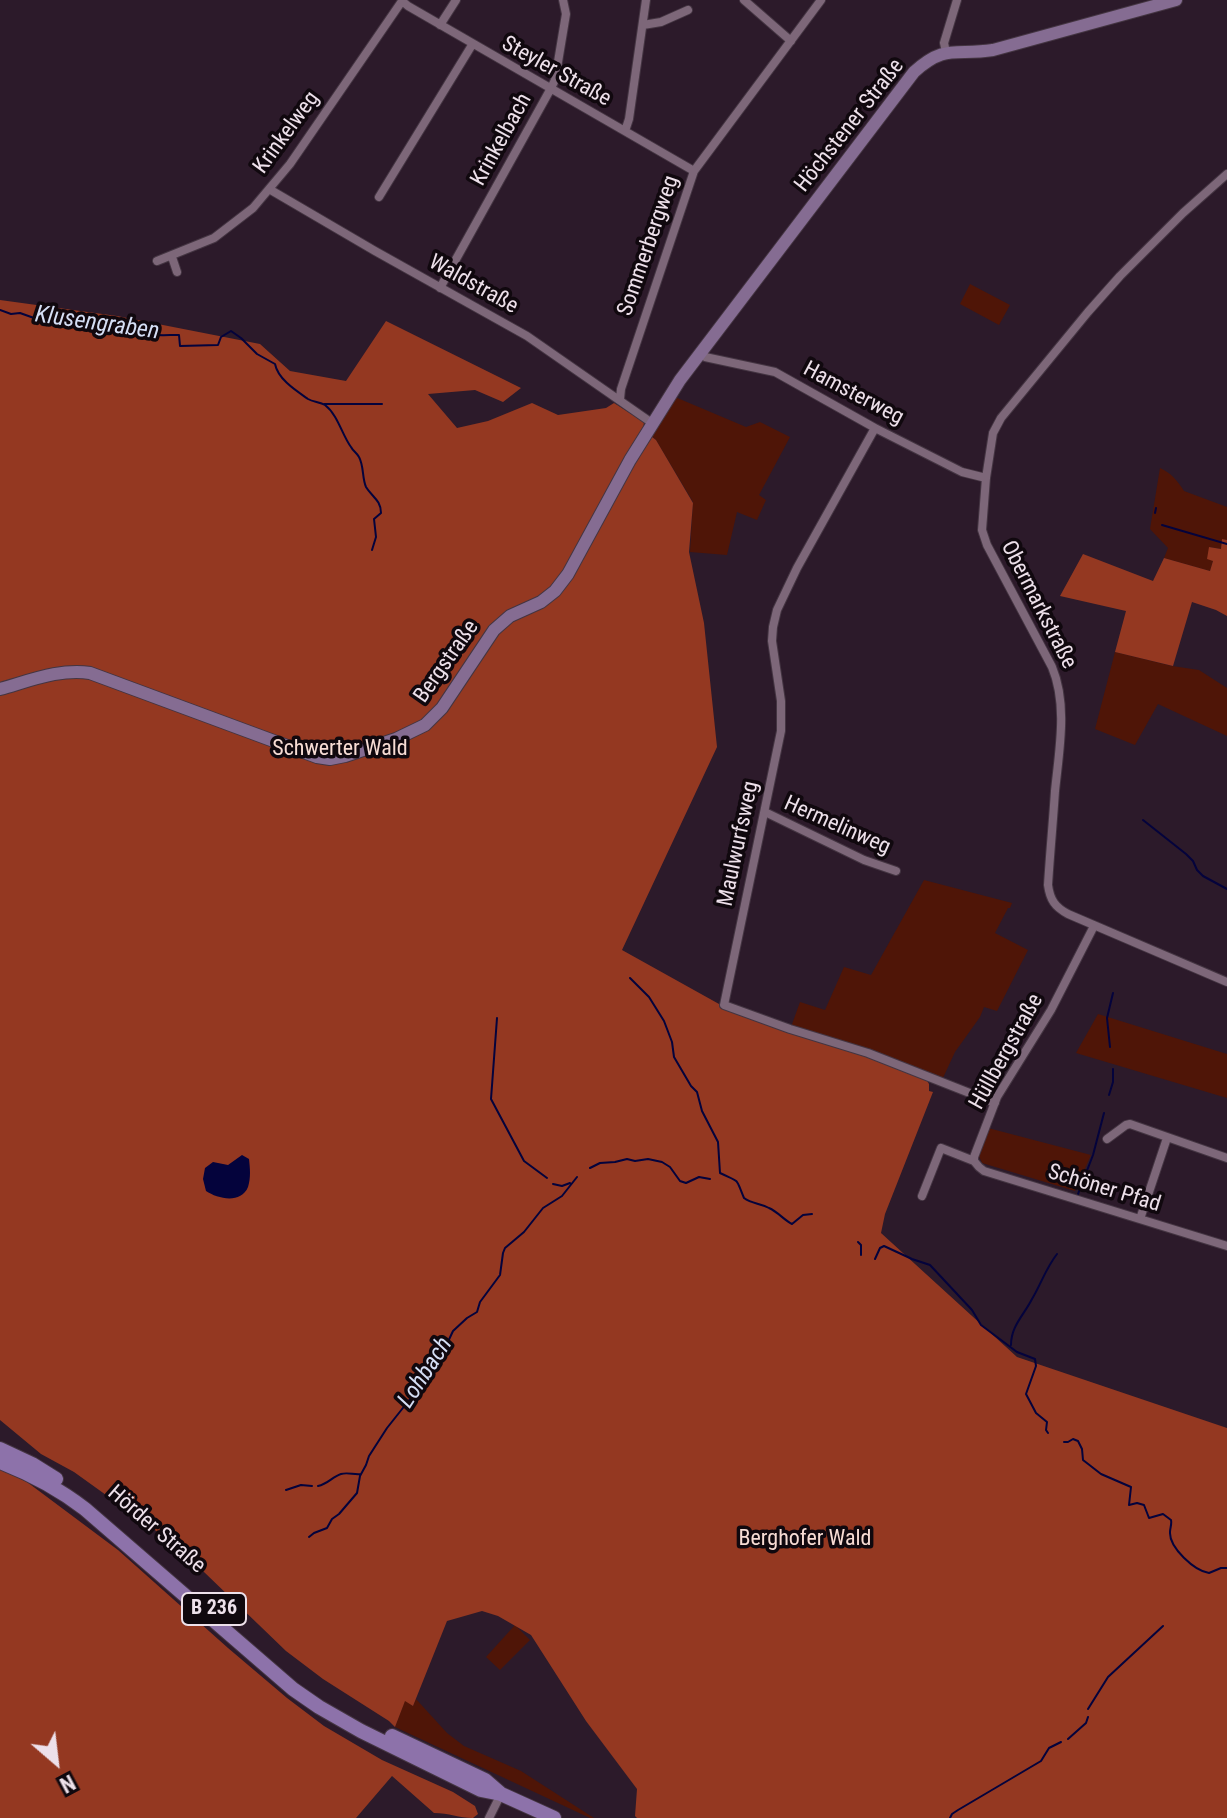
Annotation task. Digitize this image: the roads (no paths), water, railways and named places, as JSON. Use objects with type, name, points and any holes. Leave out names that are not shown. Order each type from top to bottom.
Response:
[{"type":"main road","points":[[946,52],[993,50],[1176,0]]},
{"type":"main road","name":"Höchstener Straße","points":[[652,423],[699,353],[908,79],[930,59],[946,52]]},
{"type":"main road","name":"Bergstraße","points":[[0,689],[81,671],[317,757],[330,759],[396,739],[432,720],[502,622],[549,597],[562,583],[652,423]]},
{"type":"main road","name":"Hörder Straße","points":[[0,1449],[32,1464],[81,1494],[301,1683],[391,1741]]},
{"type":"main road","name":"Hörder Straße","points":[[0,1462],[66,1495],[104,1523],[286,1684],[338,1719],[391,1741]]},
{"type":"main road","name":"B 236","points":[[391,1741],[481,1790],[501,1794],[554,1818]]},
{"type":"street","name":"Steyler Straße","points":[[402,0],[472,45],[694,171]]},
{"type":"street","name":"Krinkelweg","points":[[157,261],[215,237],[253,208],[290,164],[402,0]]},
{"type":"street","points":[[440,25],[456,0]]},
{"type":"street","name":"Krinkelbach","points":[[440,288],[555,80],[566,14],[563,0]]},
{"type":"street","points":[[625,131],[646,0]]},
{"type":"street","points":[[744,0],[791,41]]},
{"type":"street","name":"Sommerbergweg","points":[[620,399],[694,171],[821,0]]},
{"type":"street","points":[[946,52],[944,43],[957,0]]},
{"type":"street","points":[[643,25],[661,22],[688,10]]},
{"type":"street","points":[[379,197],[472,45]]},
{"type":"street","name":"Obermarkstraße","points":[[1227,174],[1218,186],[1183,213],[1120,276],[1007,410],[993,433],[986,478],[983,535],[1058,683],[1060,742],[1051,835],[1049,891],[1052,902],[1094,926],[1227,982]]},
{"type":"street","name":"Waldstraße","points":[[269,189],[527,336],[652,423]]},
{"type":"street","points":[[172,257],[177,272]]},
{"type":"street","name":"Hamsterweg","points":[[699,353],[705,357],[775,372],[962,472],[986,478]]},
{"type":"street","name":"Maulwurfsweg","points":[[875,428],[797,568],[774,619],[773,652],[782,720],[778,754],[724,1005],[868,1053],[995,1103]]},
{"type":"street","name":"Hermelinweg","points":[[765,812],[872,864],[896,871]]},
{"type":"street","name":"Hüllbergstraße","points":[[974,1161],[995,1103],[1051,1010],[1094,926]]},
{"type":"street","points":[[1107,1139],[1127,1124],[1227,1158]]},
{"type":"street","points":[[1140,1219],[1167,1138]]},
{"type":"street","points":[[922,1196],[941,1148],[974,1161]]},
{"type":"street","name":"Schöner Pfad","points":[[974,1161],[984,1171],[1227,1246]]},
{"type":"street","points":[[489,1818],[501,1794]]},
{"type":"waterway","name":"Klusengraben","points":[[0,310],[34,318],[54,314],[78,322],[99,320],[121,323],[140,333],[179,335],[180,346],[218,345],[221,337],[231,331],[257,354],[275,364],[280,375],[293,388],[308,399],[325,405],[333,414],[359,457],[366,487],[381,509],[374,519],[376,537],[372,550]]},
{"type":"waterway","points":[[324,404],[382,404]]},
{"type":"waterway","points":[[1155,513],[1156,508]]},
{"type":"waterway","points":[[1162,525],[1227,544]]},
{"type":"waterway","points":[[1143,820],[1186,854],[1203,876],[1227,889]]},
{"type":"waterway","points":[[630,978],[649,997],[664,1021],[674,1057],[697,1092],[702,1111],[718,1142],[720,1173],[736,1181],[744,1198],[766,1206],[792,1224],[803,1215],[812,1214]]},
{"type":"waterway","points":[[1110,1047],[1107,1018],[1113,993]]},
{"type":"waterway","points":[[497,1018],[491,1099],[524,1161],[547,1178]]},
{"type":"waterway","points":[[1109,1095],[1113,1069]]},
{"type":"waterway","points":[[1078,1194],[1104,1113]]},
{"type":"waterway","name":"Lohbach","points":[[590,1168],[600,1163],[648,1159],[670,1167],[680,1181],[686,1183],[699,1177],[710,1179]]},
{"type":"waterway","name":"Lohbach","points":[[309,1537],[327,1528],[357,1493],[369,1456],[418,1389],[432,1358],[446,1346],[453,1331],[477,1312],[480,1302],[500,1275],[505,1248],[524,1232],[543,1208],[562,1196],[577,1177]]},
{"type":"waterway","points":[[553,1184],[562,1186],[570,1183]]},
{"type":"waterway","name":"Lohbach","points":[[858,1242],[861,1255]]},
{"type":"waterway","name":"Lohbach","points":[[875,1259],[884,1246],[930,1265],[972,1310],[981,1325],[1017,1352],[1035,1359],[1036,1366],[1026,1394],[1036,1413],[1047,1422],[1048,1433]]},
{"type":"waterway","points":[[1011,1345],[1016,1326],[1057,1254]]},
{"type":"waterway","name":"Lohbach","points":[[1064,1442],[1078,1441],[1083,1460],[1101,1474],[1131,1487],[1129,1505],[1144,1505],[1149,1518],[1163,1514],[1171,1520],[1170,1532],[1174,1545],[1190,1563],[1209,1573],[1227,1568]]},
{"type":"waterway","points":[[318,1486],[341,1474],[361,1474]]},
{"type":"waterway","points":[[286,1490],[301,1485],[312,1486]]},
{"type":"waterway","points":[[1088,1709],[1108,1677],[1163,1626]]},
{"type":"waterway","points":[[1068,1739],[1086,1723],[1088,1717]]},
{"type":"waterway","points":[[950,1818],[958,1810],[1041,1761],[1049,1748],[1061,1742]]},
{"type":"park label","name":"Schwerter Wald","points":[[340,749]]},
{"type":"park label","name":"Berghofer Wald","points":[[805,1539]]}]
